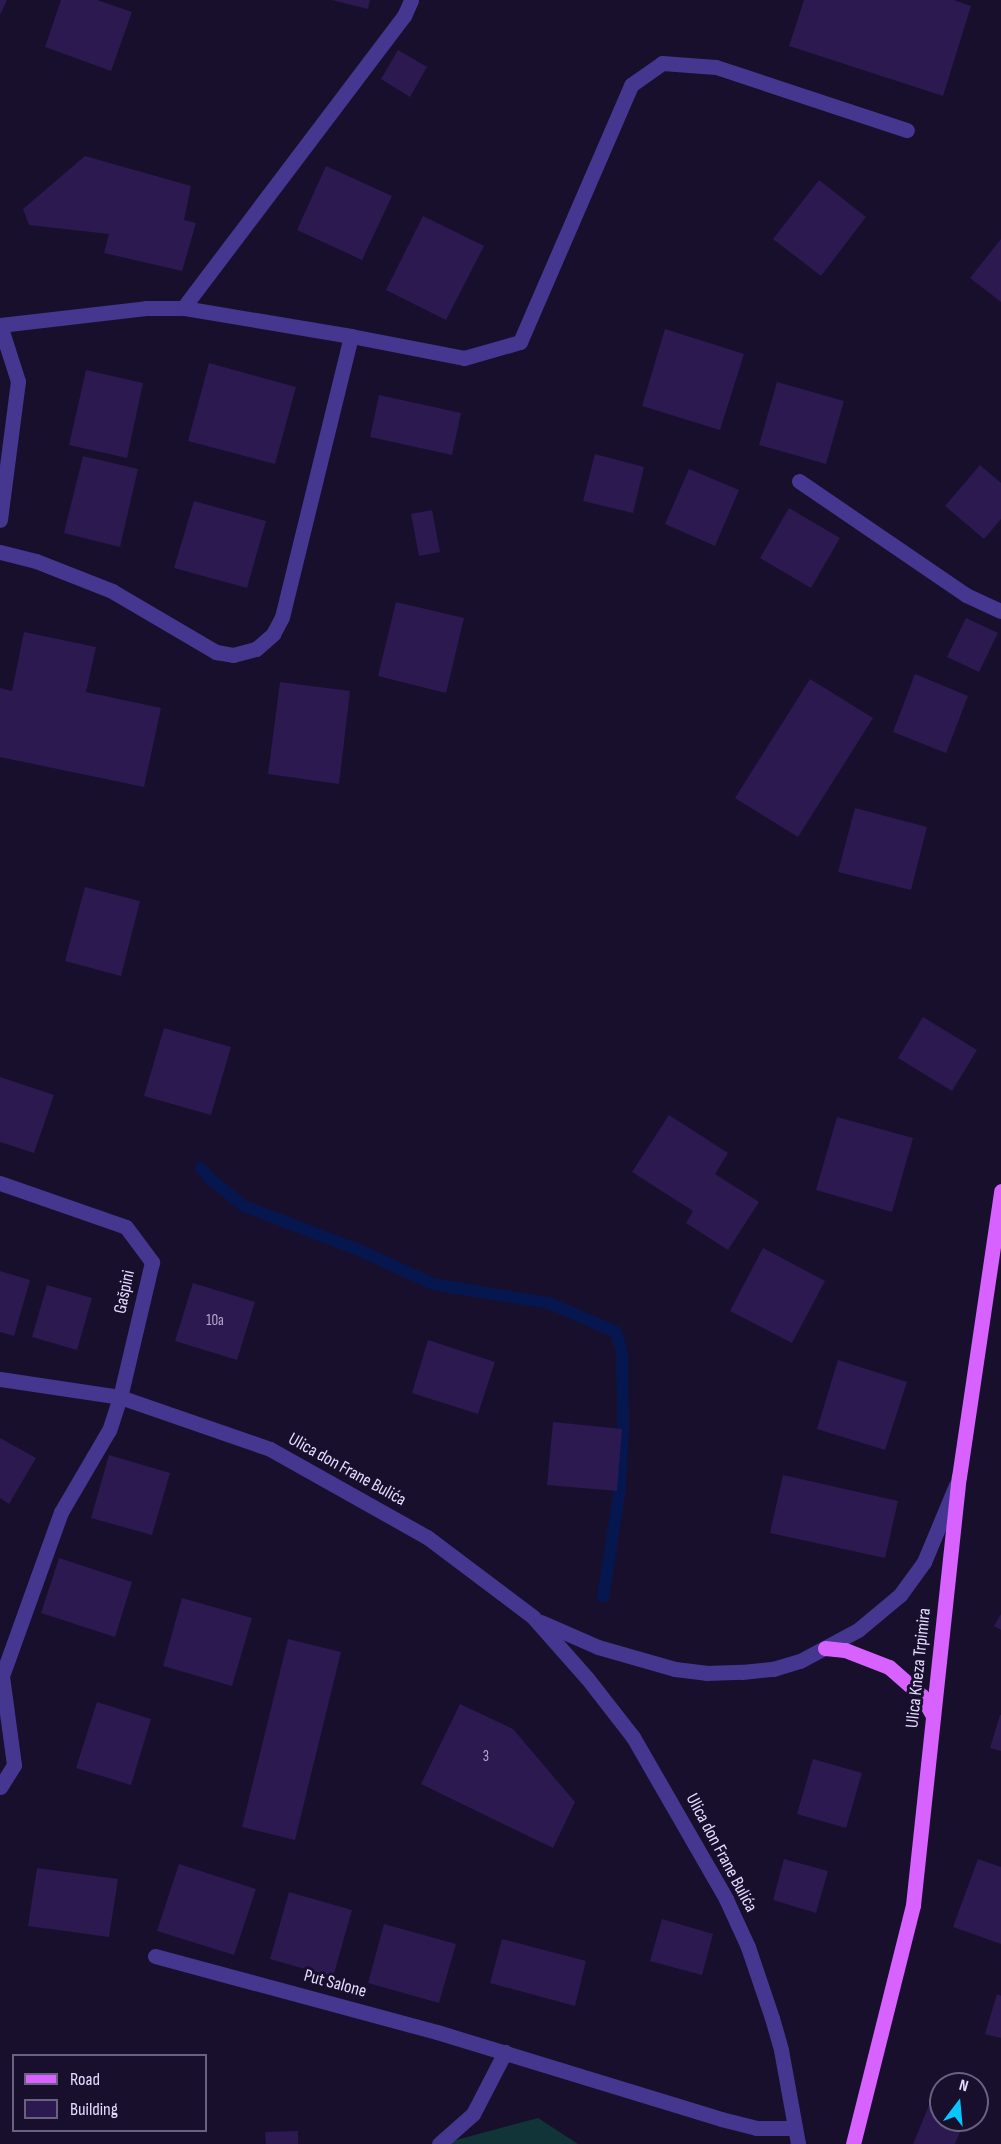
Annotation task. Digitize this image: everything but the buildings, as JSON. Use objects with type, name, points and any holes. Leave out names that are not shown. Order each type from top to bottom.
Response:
[{"type":"main road","name":"Ulica Kneza Trpimira","points":[[853,2144],[913,1905],[959,1477],[1001,1191]]},
{"type":"main road","points":[[825,1648],[845,1650],[889,1667],[922,1696],[933,1716]]},
{"type":"street","points":[[183,308],[404,16],[411,0]]},
{"type":"street","points":[[0,520],[18,381],[0,325],[146,308],[183,308],[351,336],[464,358],[520,342],[631,85],[662,63],[716,67],[907,130]]},
{"type":"street","points":[[0,552],[36,561],[112,591],[216,651],[233,655],[256,649],[273,634],[282,617],[351,336]]},
{"type":"street","points":[[799,481],[966,596],[1001,611]]},
{"type":"street","name":"Gašpini","points":[[0,1183],[126,1227],[152,1262],[120,1396]]},
{"type":"street","name":"Ulica don Frane Bulića","points":[[0,1379],[120,1396],[270,1449],[427,1537],[533,1617],[569,1636],[633,1658],[675,1669],[706,1673],[773,1669],[800,1661],[884,1611],[912,1581],[933,1541],[959,1477]]},
{"type":"street","points":[[0,1786],[14,1765],[2,1676],[61,1512],[109,1430],[120,1396]]},
{"type":"street","name":"Ulica don Frane Bulića","points":[[533,1617],[587,1678],[633,1737],[726,1899],[748,1947],[772,2018],[797,2136]]},
{"type":"street","name":"Put Salone","points":[[155,1956],[505,2052],[747,2126],[797,2136]]},
{"type":"street","points":[[440,2144],[473,2114],[505,2052]]},
{"type":"green space","points":[[538,2118],[578,2144],[441,2144]]},
{"type":"waterway","points":[[201,1168],[209,1178],[244,1206],[361,1251],[433,1284],[549,1303],[616,1332],[622,1353],[623,1430],[619,1495],[603,1597]]}]
